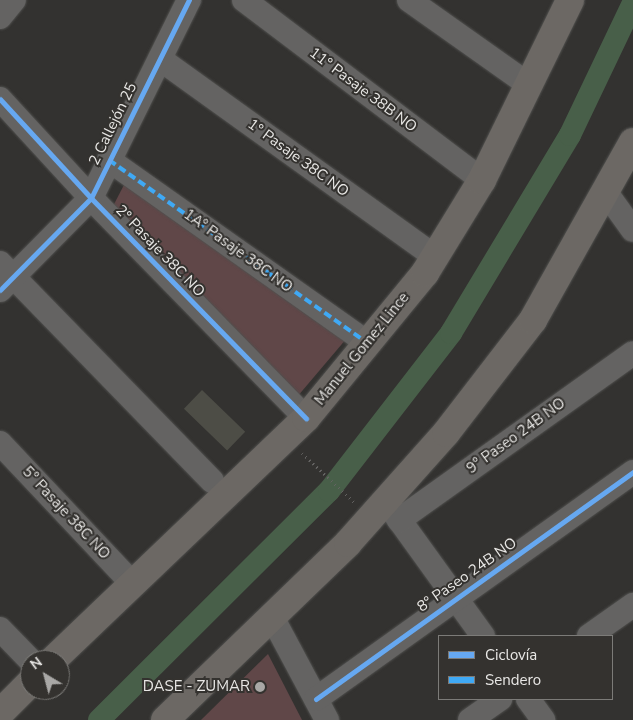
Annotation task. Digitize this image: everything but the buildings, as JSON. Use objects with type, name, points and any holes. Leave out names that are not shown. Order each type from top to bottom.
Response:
[{"type":"main road","name":"Manuel Gomez Lince","points":[[63,650],[306,418],[436,257],[482,180],[570,0]]},
{"type":"main road","points":[[165,720],[382,510],[446,433],[533,320],[607,194],[633,142]]},
{"type":"main road","points":[[0,713],[20,693]]},
{"type":"street","points":[[0,17],[14,0]]},
{"type":"street","name":"2 Callejón 25","points":[[4,276],[90,198],[189,0]]},
{"type":"street","name":"11° Pasaje 38B NO","points":[[244,0],[482,180]]},
{"type":"street","points":[[409,0],[529,85]]},
{"type":"street","name":"1° Pasaje 38C NO","points":[[160,58],[436,257]]},
{"type":"street","name":"2° Pasaje 38C NO","points":[[0,98],[90,198],[306,418]]},
{"type":"street","name":"1A° Pasaje 38C NO","points":[[109,160],[367,343]]},
{"type":"street","points":[[607,194],[633,230]]},
{"type":"street","points":[[4,276],[212,481]]},
{"type":"street","name":"9° Paseo 24B NO","points":[[382,510],[633,352]]},
{"type":"street","name":"5° Pasaje 38C NO","points":[[0,442],[132,583]]},
{"type":"street","name":"8° Paseo 24B NO","points":[[316,699],[633,472]]},
{"type":"street","points":[[382,510],[456,599],[482,635]]},
{"type":"street","points":[[590,635],[633,605]]},
{"type":"street","points":[[272,617],[327,720]]},
{"type":"street","points":[[0,629],[20,650]]},
{"type":"street","points":[[470,720],[499,700]]},
{"type":"street","points":[[529,700],[543,720]]},
{"type":"path","points":[[299,451],[382,510]]},
{"type":"shaded area","points":[[126,181],[347,338],[297,397],[110,212]]},
{"type":"shaded area","name":"DASE - ZUMAR","points":[[268,654],[302,720],[201,720]]},
{"type":"waterway","points":[[99,720],[329,491],[451,333],[570,135],[633,3]]},
{"type":"marked path","points":[[109,160],[367,343]]},
{"type":"cycle path","points":[[0,290],[91,198],[189,0]]},
{"type":"cycle path","points":[[0,99],[91,198],[306,418]]},
{"type":"cycle path","points":[[316,699],[633,472]]},
{"type":"place","name":"DASE - ZUMAR","points":[[260,687]]}]
